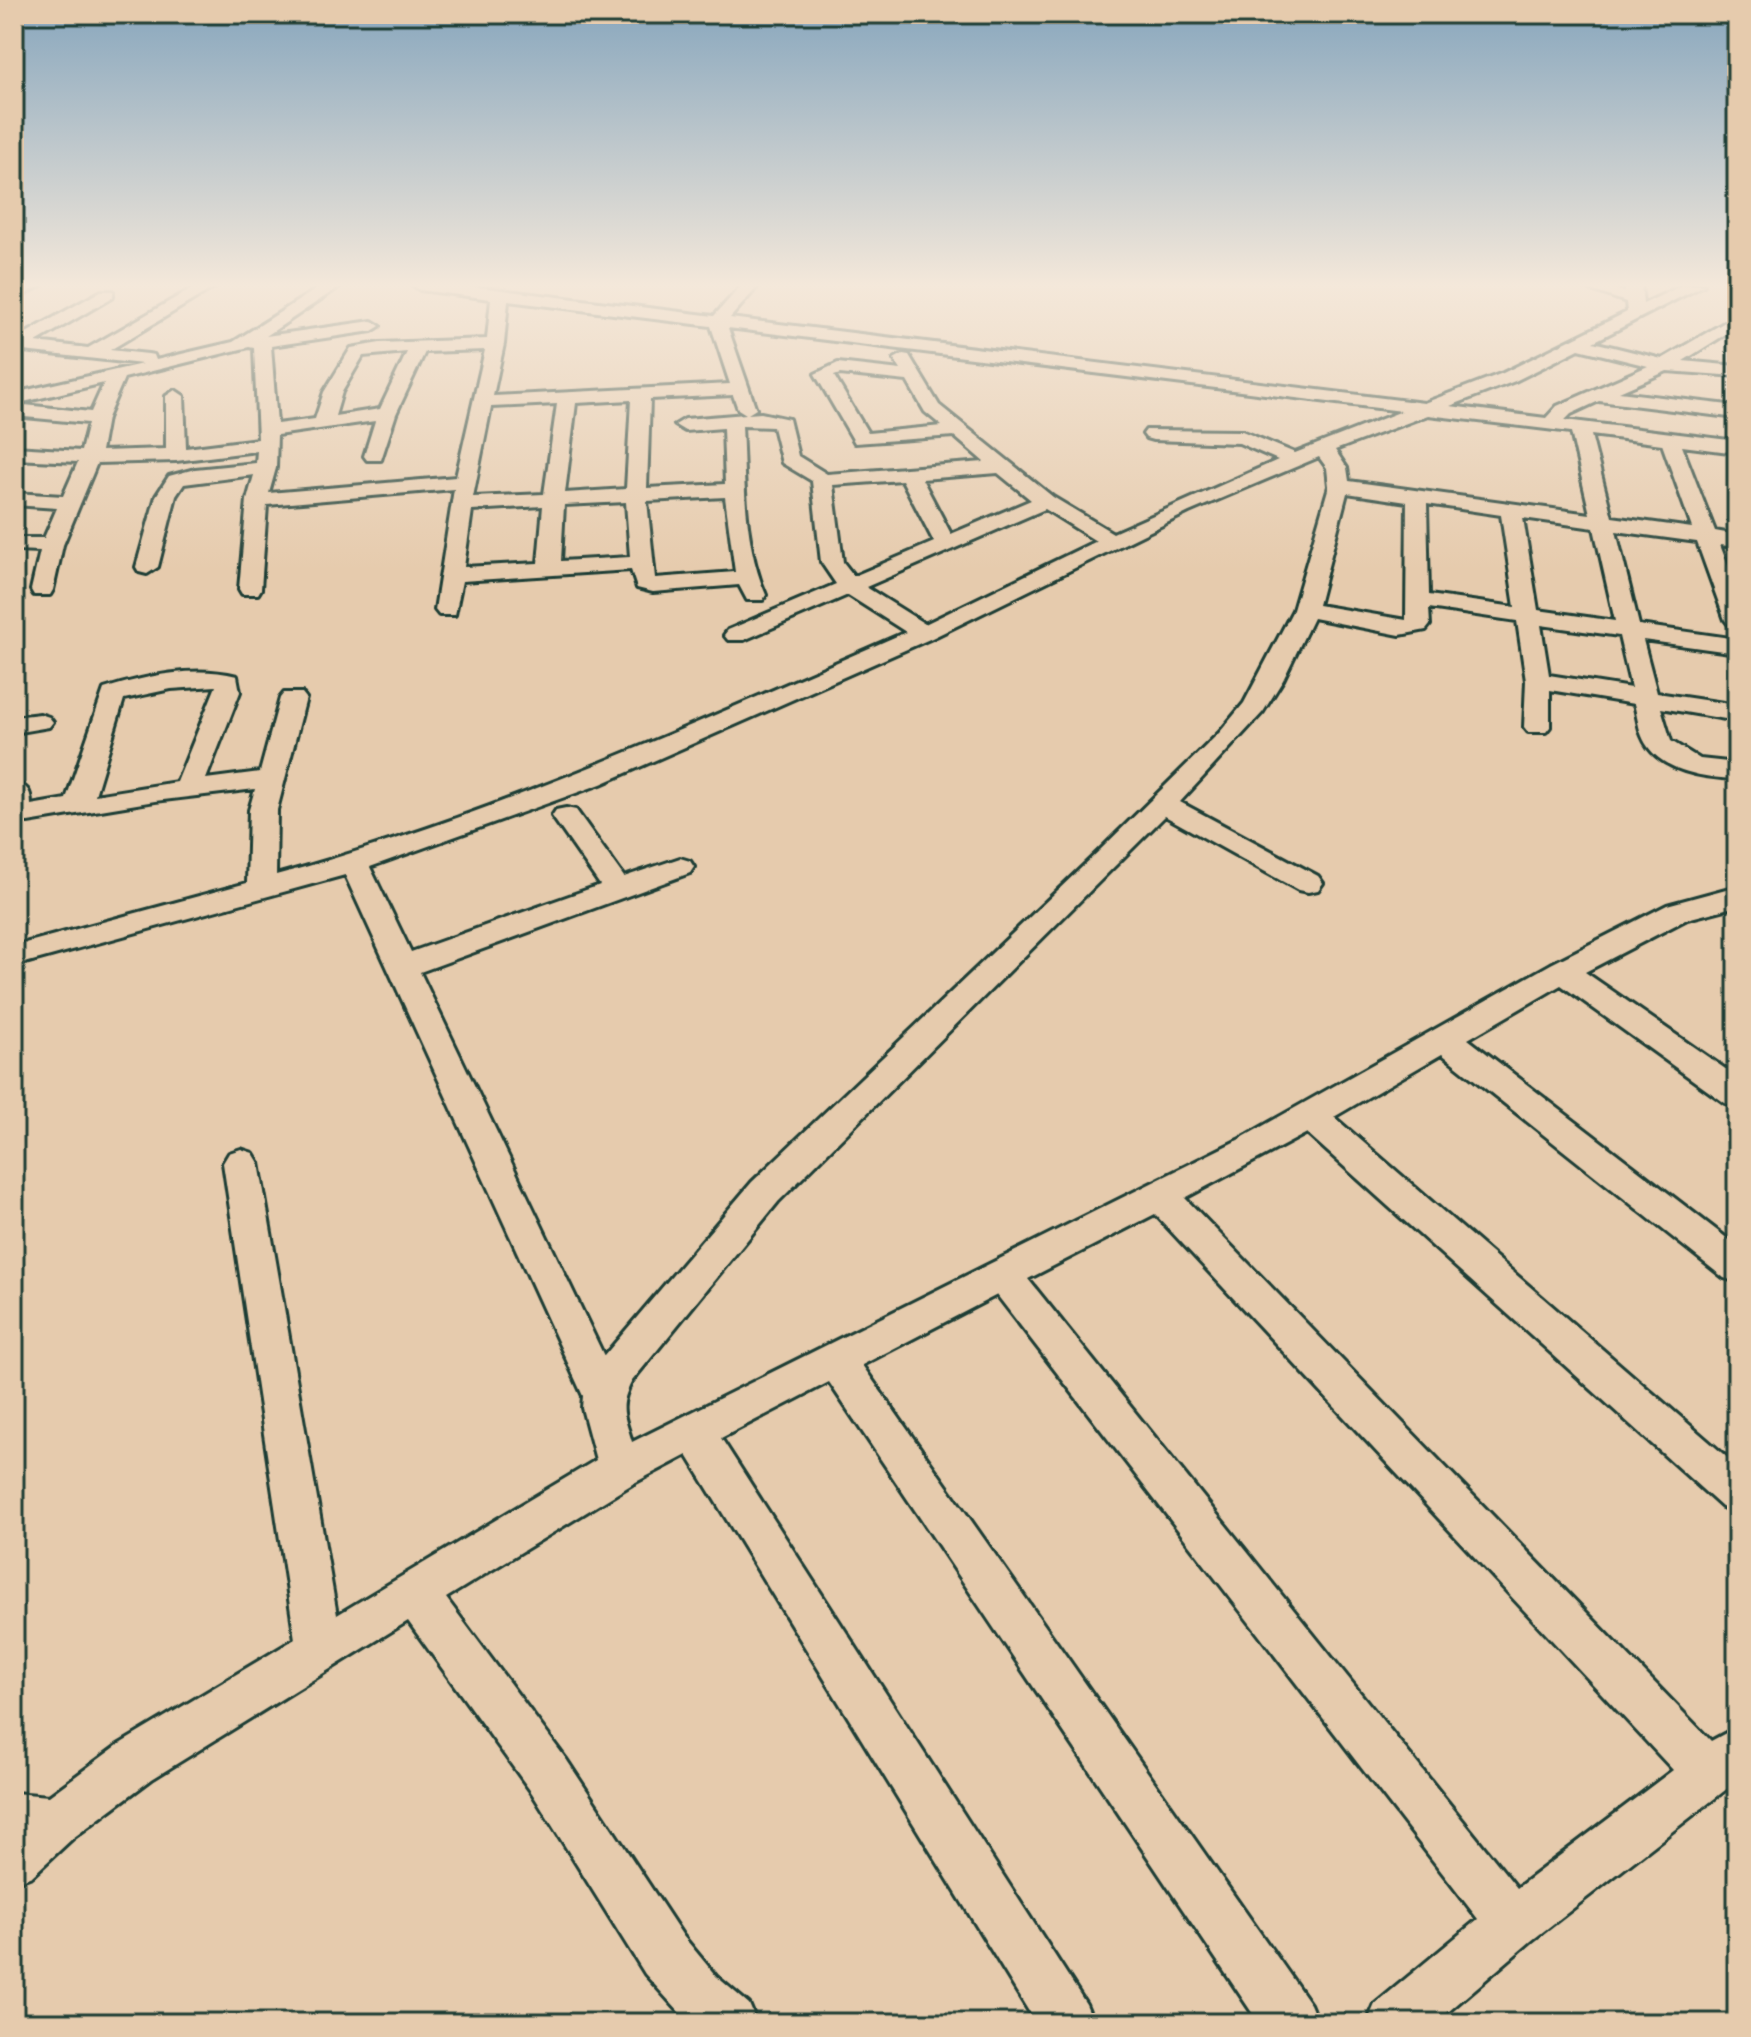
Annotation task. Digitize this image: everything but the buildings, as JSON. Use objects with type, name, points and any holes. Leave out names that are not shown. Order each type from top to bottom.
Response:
[{"type":"street","points":[[14,399],[92,380]]},
{"type":"street","points":[[42,590],[52,545],[90,457],[98,418],[114,380]]},
{"type":"street","points":[[250,589],[257,500],[266,468],[267,438],[259,380]]},
{"type":"street","points":[[323,423],[340,380]]},
{"type":"street","points":[[374,456],[387,414],[403,380]]},
{"type":"street","points":[[447,610],[465,482],[488,380]]},
{"type":"street","points":[[737,380],[742,420],[736,490],[746,578],[770,618]]},
{"type":"street","points":[[828,380],[862,439],[958,430]]},
{"type":"street","points":[[917,380],[928,403],[1002,467],[1046,501],[1111,541]]},
{"type":"street","points":[[1191,380],[1737,447]]},
{"type":"street","points":[[14,956],[354,863],[592,778],[924,633],[1111,541],[1309,454],[1501,380]]},
{"type":"street","points":[[1550,424],[1564,410],[1629,380]]},
{"type":"street","points":[[483,402],[740,389]]},
{"type":"street","points":[[641,392],[636,495],[645,583],[746,578]]},
{"type":"street","points":[[1594,395],[1737,412]]},
{"type":"street","points":[[175,396],[176,455]]},
{"type":"street","points":[[549,569],[567,397]]},
{"type":"street","points":[[14,410],[98,418]]},
{"type":"street","points":[[14,453],[90,457],[176,455],[267,438],[323,423],[387,414]]},
{"type":"street","points":[[685,425],[772,419],[782,423],[787,456],[822,480],[1002,467]]},
{"type":"street","points":[[1580,428],[1655,737],[1667,753],[1694,764],[1737,771]]},
{"type":"street","points":[[619,1469],[602,1408],[603,1396],[618,1369],[765,1192],[1229,737],[1271,680],[1305,610],[1339,486],[1337,468],[1309,454],[1242,437],[1153,434]]},
{"type":"street","points":[[1670,439],[1737,620]]},
{"type":"street","points":[[147,567],[166,496],[176,480],[195,475],[266,468]]},
{"type":"street","points":[[909,474],[945,542]]},
{"type":"street","points":[[822,480],[832,562],[848,585],[924,633]]},
{"type":"street","points":[[257,500],[465,482]]},
{"type":"street","points":[[1339,486],[1737,541]]},
{"type":"street","points":[[463,504],[736,490]]},
{"type":"street","points":[[1305,610],[1408,628],[1418,625],[1417,496]]},
{"type":"street","points":[[14,499],[68,503]]},
{"type":"street","points":[[736,635],[945,542],[1046,501]]},
{"type":"street","points":[[1511,510],[1538,681],[1537,727]]},
{"type":"street","points":[[14,544],[52,545]]},
{"type":"street","points":[[451,575],[641,563]]},
{"type":"street","points":[[1419,600],[1737,646]]},
{"type":"street","points":[[78,805],[113,694],[193,680],[228,681],[228,692],[188,789]]},
{"type":"street","points":[[1538,681],[1737,713]]},
{"type":"street","points":[[261,888],[260,841],[271,779],[293,698]]},
{"type":"street","points":[[14,791],[17,793],[19,814],[271,779]]},
{"type":"street","points":[[1161,803],[1308,883]]},
{"type":"street","points":[[566,816],[617,889]]},
{"type":"street","points":[[354,863],[603,1396]]},
{"type":"street","points":[[402,967],[680,867]]},
{"type":"street","points":[[14,1858],[35,1819],[135,1762],[619,1469],[1159,1195],[1309,1115],[1562,971],[1677,912],[1736,898]]},
{"type":"street","points":[[1562,971],[1737,1094]]},
{"type":"street","points":[[1444,1038],[1737,1267]]},
{"type":"street","points":[[1309,1115],[1737,1493]]},
{"type":"street","points":[[241,1163],[320,1650]]},
{"type":"street","points":[[1159,1195],[1723,1762],[1513,1923],[1394,2023]]},
{"type":"street","points":[[1002,1274],[1513,1923]]},
{"type":"street","points":[[835,1359],[1291,2023]]},
{"type":"street","points":[[694,1431],[1067,2023]]},
{"type":"street","points":[[415,1593],[549,1776],[664,1955],[697,1995],[730,2023]]}]
